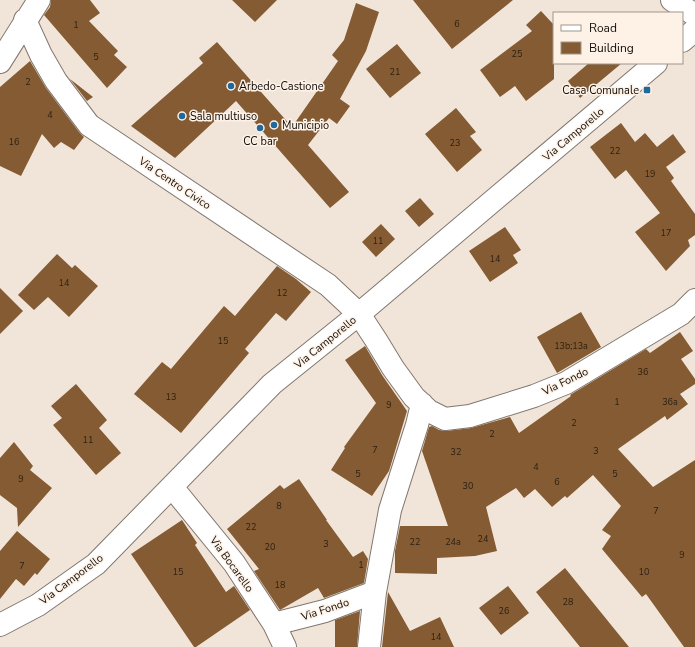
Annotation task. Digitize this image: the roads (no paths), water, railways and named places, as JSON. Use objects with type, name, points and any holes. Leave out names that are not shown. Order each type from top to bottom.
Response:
[{"type":"street","points":[[0,62],[25,20],[39,0]]},
{"type":"street","points":[[672,0],[695,15]]},
{"type":"street","name":"Via Centro Civico","points":[[25,20],[41,55],[56,81],[90,125],[328,285],[359,314]]},
{"type":"street","points":[[683,40],[695,30]]},
{"type":"street","name":"Via Camporello","points":[[0,625],[38,605],[96,564],[272,384],[359,314],[655,64]]},
{"type":"street","name":"Via Fondo","points":[[359,314],[393,368],[414,397],[429,411],[445,419],[470,416],[534,396],[566,383],[681,314],[695,302]]},
{"type":"street","points":[[369,647],[375,592],[390,510],[417,425],[422,404]]},
{"type":"street","name":"Via Bocarello","points":[[172,487],[234,563],[274,624],[285,647]]},
{"type":"street","name":"Via Fondo","points":[[274,624],[325,611],[375,592]]},
{"type":"place","name":"Arbedo-Castione","points":[[231,86]]},
{"type":"place","name":"Casa Comunale","points":[[647,90]]},
{"type":"place","name":"Sala multiuso","points":[[182,116]]},
{"type":"place","name":"Municipio","points":[[274,125]]},
{"type":"place","name":"CC bar","points":[[260,128]]}]
